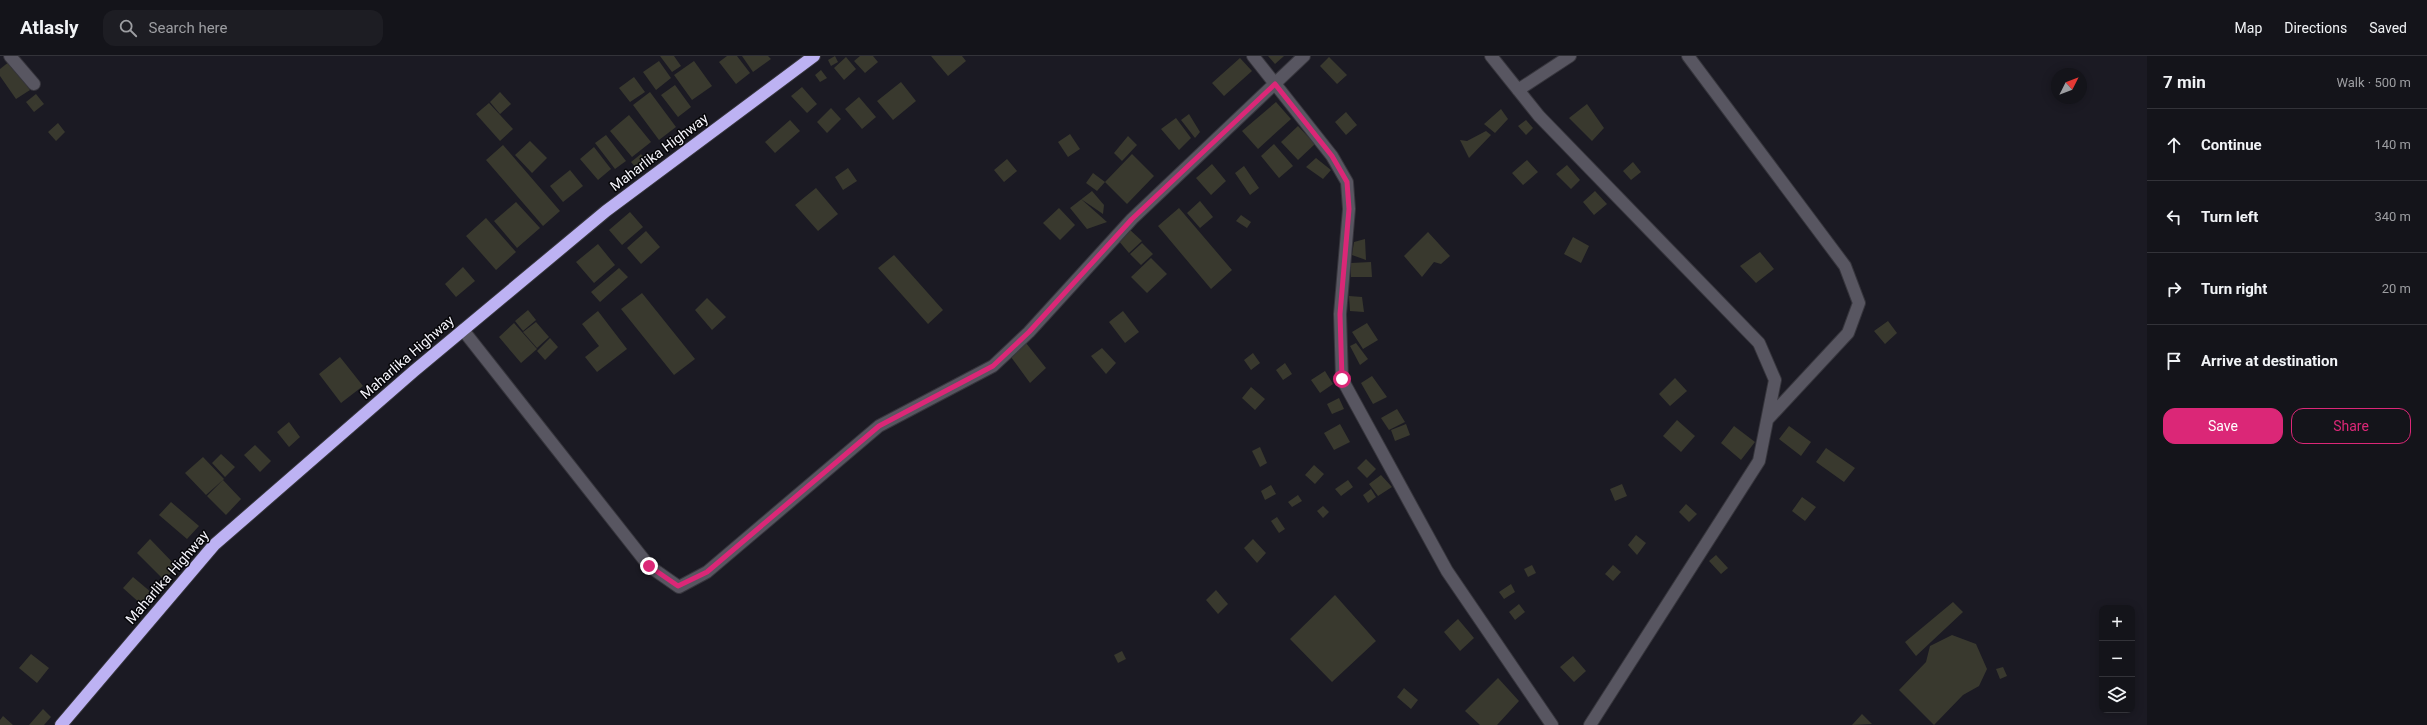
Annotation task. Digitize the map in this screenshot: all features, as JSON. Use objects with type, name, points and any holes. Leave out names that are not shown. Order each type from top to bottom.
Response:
[{"type":"highway","name":"Maharlika Highway","points":[[61,725],[214,545],[462,330],[606,211],[814,56]]},
{"type":"street","points":[[10,56],[34,84]]},
{"type":"street","points":[[1253,56],[1332,156],[1347,182],[1349,209],[1340,314],[1342,379],[1447,571],[1552,725]]},
{"type":"street","points":[[462,330],[649,566],[678,586],[707,572],[879,426],[993,366],[1029,332],[1132,219],[1304,56]]},
{"type":"street","points":[[1491,56],[1518,90],[1561,139],[1760,343],[1775,380],[1759,461],[1590,725]]},
{"type":"street","points":[[1518,90],[1570,56]]},
{"type":"street","points":[[1688,56],[1845,266],[1859,303],[1848,334],[1767,420]]},
{"type":"building","points":[[660,56],[674,56],[681,66],[672,72]]},
{"type":"building","points":[[727,56],[737,56],[750,73],[736,84],[719,62]]},
{"type":"building","points":[[742,56],[768,56],[771,59],[753,72]]},
{"type":"building","points":[[835,56],[838,62],[831,66],[828,60]]},
{"type":"building","points":[[860,56],[873,56],[878,62],[865,73],[854,61]]},
{"type":"building","points":[[931,56],[962,56],[966,61],[948,76]]},
{"type":"building","points":[[1268,56],[1284,56],[1275,64]]},
{"type":"building","points":[[846,57],[856,69],[844,80],[834,68]]},
{"type":"building","points":[[1329,57],[1347,75],[1337,84],[1320,66]]},
{"type":"building","points":[[1240,58],[1252,71],[1224,96],[1212,83]]},
{"type":"building","points":[[10,61],[29,85],[27,86],[30,90],[16,99],[0,76],[0,69]]},
{"type":"building","points":[[659,61],[671,78],[656,90],[643,72]]},
{"type":"building","points":[[694,61],[712,86],[692,100],[674,75]]},
{"type":"building","points":[[821,70],[827,78],[820,82],[815,75]]},
{"type":"building","points":[[634,77],[645,92],[630,102],[619,88]]},
{"type":"building","points":[[901,82],[916,101],[893,120],[877,101]]},
{"type":"building","points":[[675,85],[691,107],[678,117],[661,95]]},
{"type":"building","points":[[802,87],[817,104],[807,113],[791,96]]},
{"type":"building","points":[[500,92],[511,104],[500,114],[490,102]]},
{"type":"building","points":[[650,92],[676,127],[659,140],[633,105]]},
{"type":"building","points":[[36,94],[44,104],[34,112],[26,102]]},
{"type":"building","points":[[859,97],[876,117],[862,129],[845,109]]},
{"type":"building","points":[[1276,102],[1291,119],[1258,149],[1242,131]]},
{"type":"building","points":[[489,103],[513,129],[500,141],[476,114]]},
{"type":"building","points":[[1587,104],[1604,128],[1592,141],[1569,118]]},
{"type":"building","points":[[831,108],[841,119],[827,133],[817,122]]},
{"type":"building","points":[[1501,109],[1508,119],[1495,133],[1484,124]]},
{"type":"building","points":[[1346,112],[1357,125],[1346,135],[1335,122]]},
{"type":"building","points":[[1189,114],[1200,132],[1195,138],[1181,120]]},
{"type":"building","points":[[629,115],[651,142],[632,157],[610,131]]},
{"type":"building","points":[[1176,118],[1191,138],[1179,150],[1161,129]]},
{"type":"building","points":[[790,120],[800,131],[775,153],[765,142]]},
{"type":"building","points":[[1526,120],[1533,128],[1526,135],[1518,126]]},
{"type":"building","points":[[58,123],[65,132],[56,141],[48,132]]},
{"type":"building","points":[[1298,126],[1315,144],[1298,160],[1281,142]]},
{"type":"building","points":[[1486,131],[1491,135],[1469,158],[1460,140],[1467,141]]},
{"type":"building","points":[[1070,134],[1080,149],[1068,157],[1058,142]]},
{"type":"building","points":[[606,135],[626,161],[615,169],[595,143]]},
{"type":"building","points":[[1128,136],[1137,145],[1122,161],[1114,153]]},
{"type":"building","points":[[530,141],[547,158],[532,173],[515,155]]},
{"type":"building","points":[[1274,144],[1293,166],[1279,178],[1261,156]]},
{"type":"building","points":[[503,145],[560,211],[543,226],[486,160]]},
{"type":"building","points":[[594,147],[611,169],[598,180],[580,159]]},
{"type":"building","points":[[641,154],[647,162],[637,169],[631,162]]},
{"type":"building","points":[[1132,154],[1154,176],[1127,204],[1105,182]]},
{"type":"building","points":[[1316,158],[1331,170],[1323,179],[1306,167]]},
{"type":"building","points":[[1007,159],[1017,171],[1004,182],[994,170]]},
{"type":"building","points":[[1527,160],[1538,172],[1523,185],[1512,173]]},
{"type":"building","points":[[1633,162],[1641,172],[1631,180],[1623,171]]},
{"type":"building","points":[[1212,164],[1226,181],[1211,195],[1196,178]]},
{"type":"building","points":[[1567,165],[1580,180],[1571,189],[1556,174]]},
{"type":"building","points":[[1244,166],[1259,188],[1250,195],[1235,173]]},
{"type":"building","points":[[848,168],[857,181],[843,190],[835,177]]},
{"type":"building","points":[[570,170],[583,186],[563,202],[550,186]]},
{"type":"building","points":[[1093,173],[1105,182],[1097,191],[1086,183]]},
{"type":"building","points":[[816,188],[838,214],[818,231],[795,205]]},
{"type":"building","points":[[1092,191],[1104,205],[1103,214],[1081,199]]},
{"type":"building","points":[[1595,191],[1607,204],[1594,215],[1583,202]]},
{"type":"building","points":[[1081,199],[1107,222],[1087,229],[1070,208]]},
{"type":"building","points":[[1200,201],[1213,217],[1200,228],[1187,213]]},
{"type":"building","points":[[516,202],[540,228],[517,248],[494,221]]},
{"type":"building","points":[[1059,208],[1075,225],[1060,240],[1043,223]]},
{"type":"building","points":[[1179,208],[1232,270],[1211,289],[1158,226]]},
{"type":"building","points":[[630,212],[643,227],[622,245],[609,230]]},
{"type":"building","points":[[1241,215],[1251,222],[1247,228],[1236,221]]},
{"type":"building","points":[[486,218],[516,252],[496,270],[466,236]]},
{"type":"building","points":[[1129,229],[1142,241],[1129,253],[1118,240]]},
{"type":"building","points":[[646,231],[660,247],[641,264],[627,248]]},
{"type":"building","points":[[1428,232],[1450,256],[1441,264],[1434,262],[1422,277],[1404,256]]},
{"type":"building","points":[[1573,237],[1589,246],[1581,263],[1564,254]]},
{"type":"building","points":[[1365,239],[1366,260],[1352,255],[1354,242]]},
{"type":"building","points":[[1142,243],[1153,254],[1141,265],[1130,254]]},
{"type":"building","points":[[598,244],[615,265],[594,283],[576,262]]},
{"type":"building","points":[[1760,252],[1774,269],[1756,283],[1740,266]]},
{"type":"building","points":[[894,255],[943,310],[928,324],[878,268]]},
{"type":"building","points":[[1151,258],[1167,274],[1147,293],[1131,277]]},
{"type":"building","points":[[1371,262],[1372,277],[1351,277],[1351,263]]},
{"type":"building","points":[[463,267],[475,281],[456,297],[445,284]]},
{"type":"building","points":[[619,268],[628,277],[600,302],[591,292]]},
{"type":"building","points":[[642,293],[695,359],[674,375],[621,309]]},
{"type":"building","points":[[1349,296],[1362,297],[1364,312],[1350,311]]},
{"type":"building","points":[[707,298],[726,317],[712,330],[695,310]]},
{"type":"building","points":[[528,310],[536,320],[523,331],[515,321]]},
{"type":"building","points":[[598,311],[627,349],[597,372],[585,357],[599,346],[582,324]]},
{"type":"building","points":[[1123,311],[1139,332],[1125,343],[1109,322]]},
{"type":"building","points":[[1888,321],[1897,333],[1885,344],[1874,331]]},
{"type":"building","points":[[536,322],[549,337],[537,348],[523,332]]},
{"type":"building","points":[[514,323],[537,349],[521,363],[499,337]]},
{"type":"building","points":[[1367,323],[1378,340],[1363,349],[1352,332]]},
{"type":"building","points":[[550,338],[558,347],[545,360],[537,351]]},
{"type":"building","points":[[1026,343],[1046,368],[1030,383],[1011,357]]},
{"type":"building","points":[[1356,343],[1368,359],[1360,365],[1350,346]]},
{"type":"building","points":[[1102,348],[1116,363],[1106,374],[1091,356]]},
{"type":"building","points":[[1253,353],[1260,363],[1251,370],[1244,360]]},
{"type":"building","points":[[340,357],[363,386],[341,403],[319,374]]},
{"type":"building","points":[[1285,363],[1292,374],[1283,380],[1276,370]]},
{"type":"building","points":[[1325,371],[1333,384],[1320,393],[1311,380]]},
{"type":"building","points":[[1372,376],[1387,397],[1373,404],[1361,383]]},
{"type":"building","points":[[1675,378],[1687,391],[1670,406],[1659,394]]},
{"type":"building","points":[[1251,387],[1265,399],[1255,410],[1242,398]]},
{"type":"building","points":[[1339,398],[1344,409],[1332,414],[1327,404]]},
{"type":"building","points":[[1397,409],[1405,422],[1389,430],[1381,418]]},
{"type":"building","points":[[1677,420],[1695,436],[1681,452],[1663,436]]},
{"type":"building","points":[[289,422],[300,437],[289,447],[277,432]]},
{"type":"building","points":[[1340,424],[1350,442],[1334,450],[1324,433]]},
{"type":"building","points":[[1406,424],[1410,435],[1395,441],[1391,430]]},
{"type":"building","points":[[1734,426],[1755,442],[1741,460],[1721,443]]},
{"type":"building","points":[[1789,426],[1811,442],[1801,456],[1779,439]]},
{"type":"building","points":[[255,445],[271,461],[260,472],[244,455]]},
{"type":"building","points":[[1260,447],[1267,463],[1260,467],[1252,451]]},
{"type":"building","points":[[1826,448],[1855,468],[1844,482],[1816,462]]},
{"type":"building","points":[[221,454],[235,467],[225,477],[212,463]]},
{"type":"building","points":[[203,457],[224,479],[206,495],[185,473]]},
{"type":"building","points":[[1366,459],[1376,469],[1367,478],[1357,468]]},
{"type":"building","points":[[1314,465],[1324,474],[1315,484],[1305,475]]},
{"type":"building","points":[[1381,475],[1392,487],[1378,496],[1369,484]]},
{"type":"building","points":[[223,480],[241,499],[226,515],[207,496]]},
{"type":"building","points":[[1348,480],[1353,487],[1341,496],[1335,489]]},
{"type":"building","points":[[1622,484],[1627,496],[1615,501],[1610,489]]},
{"type":"building","points":[[1271,485],[1276,494],[1265,500],[1261,491]]},
{"type":"building","points":[[1371,489],[1376,497],[1368,503],[1363,495]]},
{"type":"building","points":[[1298,495],[1302,501],[1292,507],[1288,502]]},
{"type":"building","points":[[1802,497],[1816,507],[1805,521],[1792,511]]},
{"type":"building","points":[[171,502],[199,526],[187,539],[159,515]]},
{"type":"building","points":[[1686,504],[1697,514],[1689,522],[1679,512]]},
{"type":"building","points":[[1323,506],[1329,512],[1323,518],[1317,511]]},
{"type":"building","points":[[1277,517],[1285,529],[1279,533],[1271,521]]},
{"type":"building","points":[[1636,535],[1646,543],[1637,555],[1628,545]]},
{"type":"building","points":[[150,539],[177,567],[164,580],[137,553]]},
{"type":"building","points":[[1253,539],[1266,553],[1257,563],[1244,548]]},
{"type":"building","points":[[1716,555],[1728,568],[1721,574],[1709,561]]},
{"type":"building","points":[[1532,565],[1536,573],[1528,577],[1524,569]]},
{"type":"building","points":[[1613,565],[1621,572],[1613,581],[1605,574]]},
{"type":"building","points":[[133,577],[152,593],[142,605],[123,588]]},
{"type":"building","points":[[1511,584],[1515,592],[1504,599],[1499,592]]},
{"type":"building","points":[[1216,590],[1228,604],[1218,614],[1206,600]]},
{"type":"building","points":[[1335,595],[1376,641],[1332,682],[1290,639]]},
{"type":"building","points":[[1953,602],[1963,612],[1916,656],[1905,642]]},
{"type":"building","points":[[1519,604],[1525,612],[1515,620],[1509,612]]},
{"type":"building","points":[[1458,619],[1474,638],[1460,651],[1444,632]]},
{"type":"building","points":[[1952,635],[1976,644],[1987,669],[1979,686],[1963,695],[1934,725],[1899,690],[1926,662],[1930,646]]},
{"type":"building","points":[[1122,651],[1126,659],[1118,663],[1114,655]]},
{"type":"building","points":[[31,654],[49,668],[37,683],[19,668]]},
{"type":"building","points":[[1573,656],[1586,671],[1574,682],[1560,667]]},
{"type":"building","points":[[2003,667],[2007,676],[2000,679],[1996,669]]},
{"type":"building","points":[[1498,678],[1519,701],[1497,725],[1480,725],[1465,711]]},
{"type":"building","points":[[1404,688],[1418,700],[1411,709],[1397,697]]},
{"type":"building","points":[[43,709],[51,717],[44,725],[29,725]]},
{"type":"building","points":[[1862,714],[1872,724],[1852,725]]},
{"type":"building","points":[[3,716],[13,725],[0,725],[0,720]]},
{"type":"route","points":[[649,566],[678,586],[707,572],[879,426],[993,366],[1029,332],[1132,219],[1275,84],[1332,156],[1347,182],[1349,209],[1340,314],[1342,379]]}]
